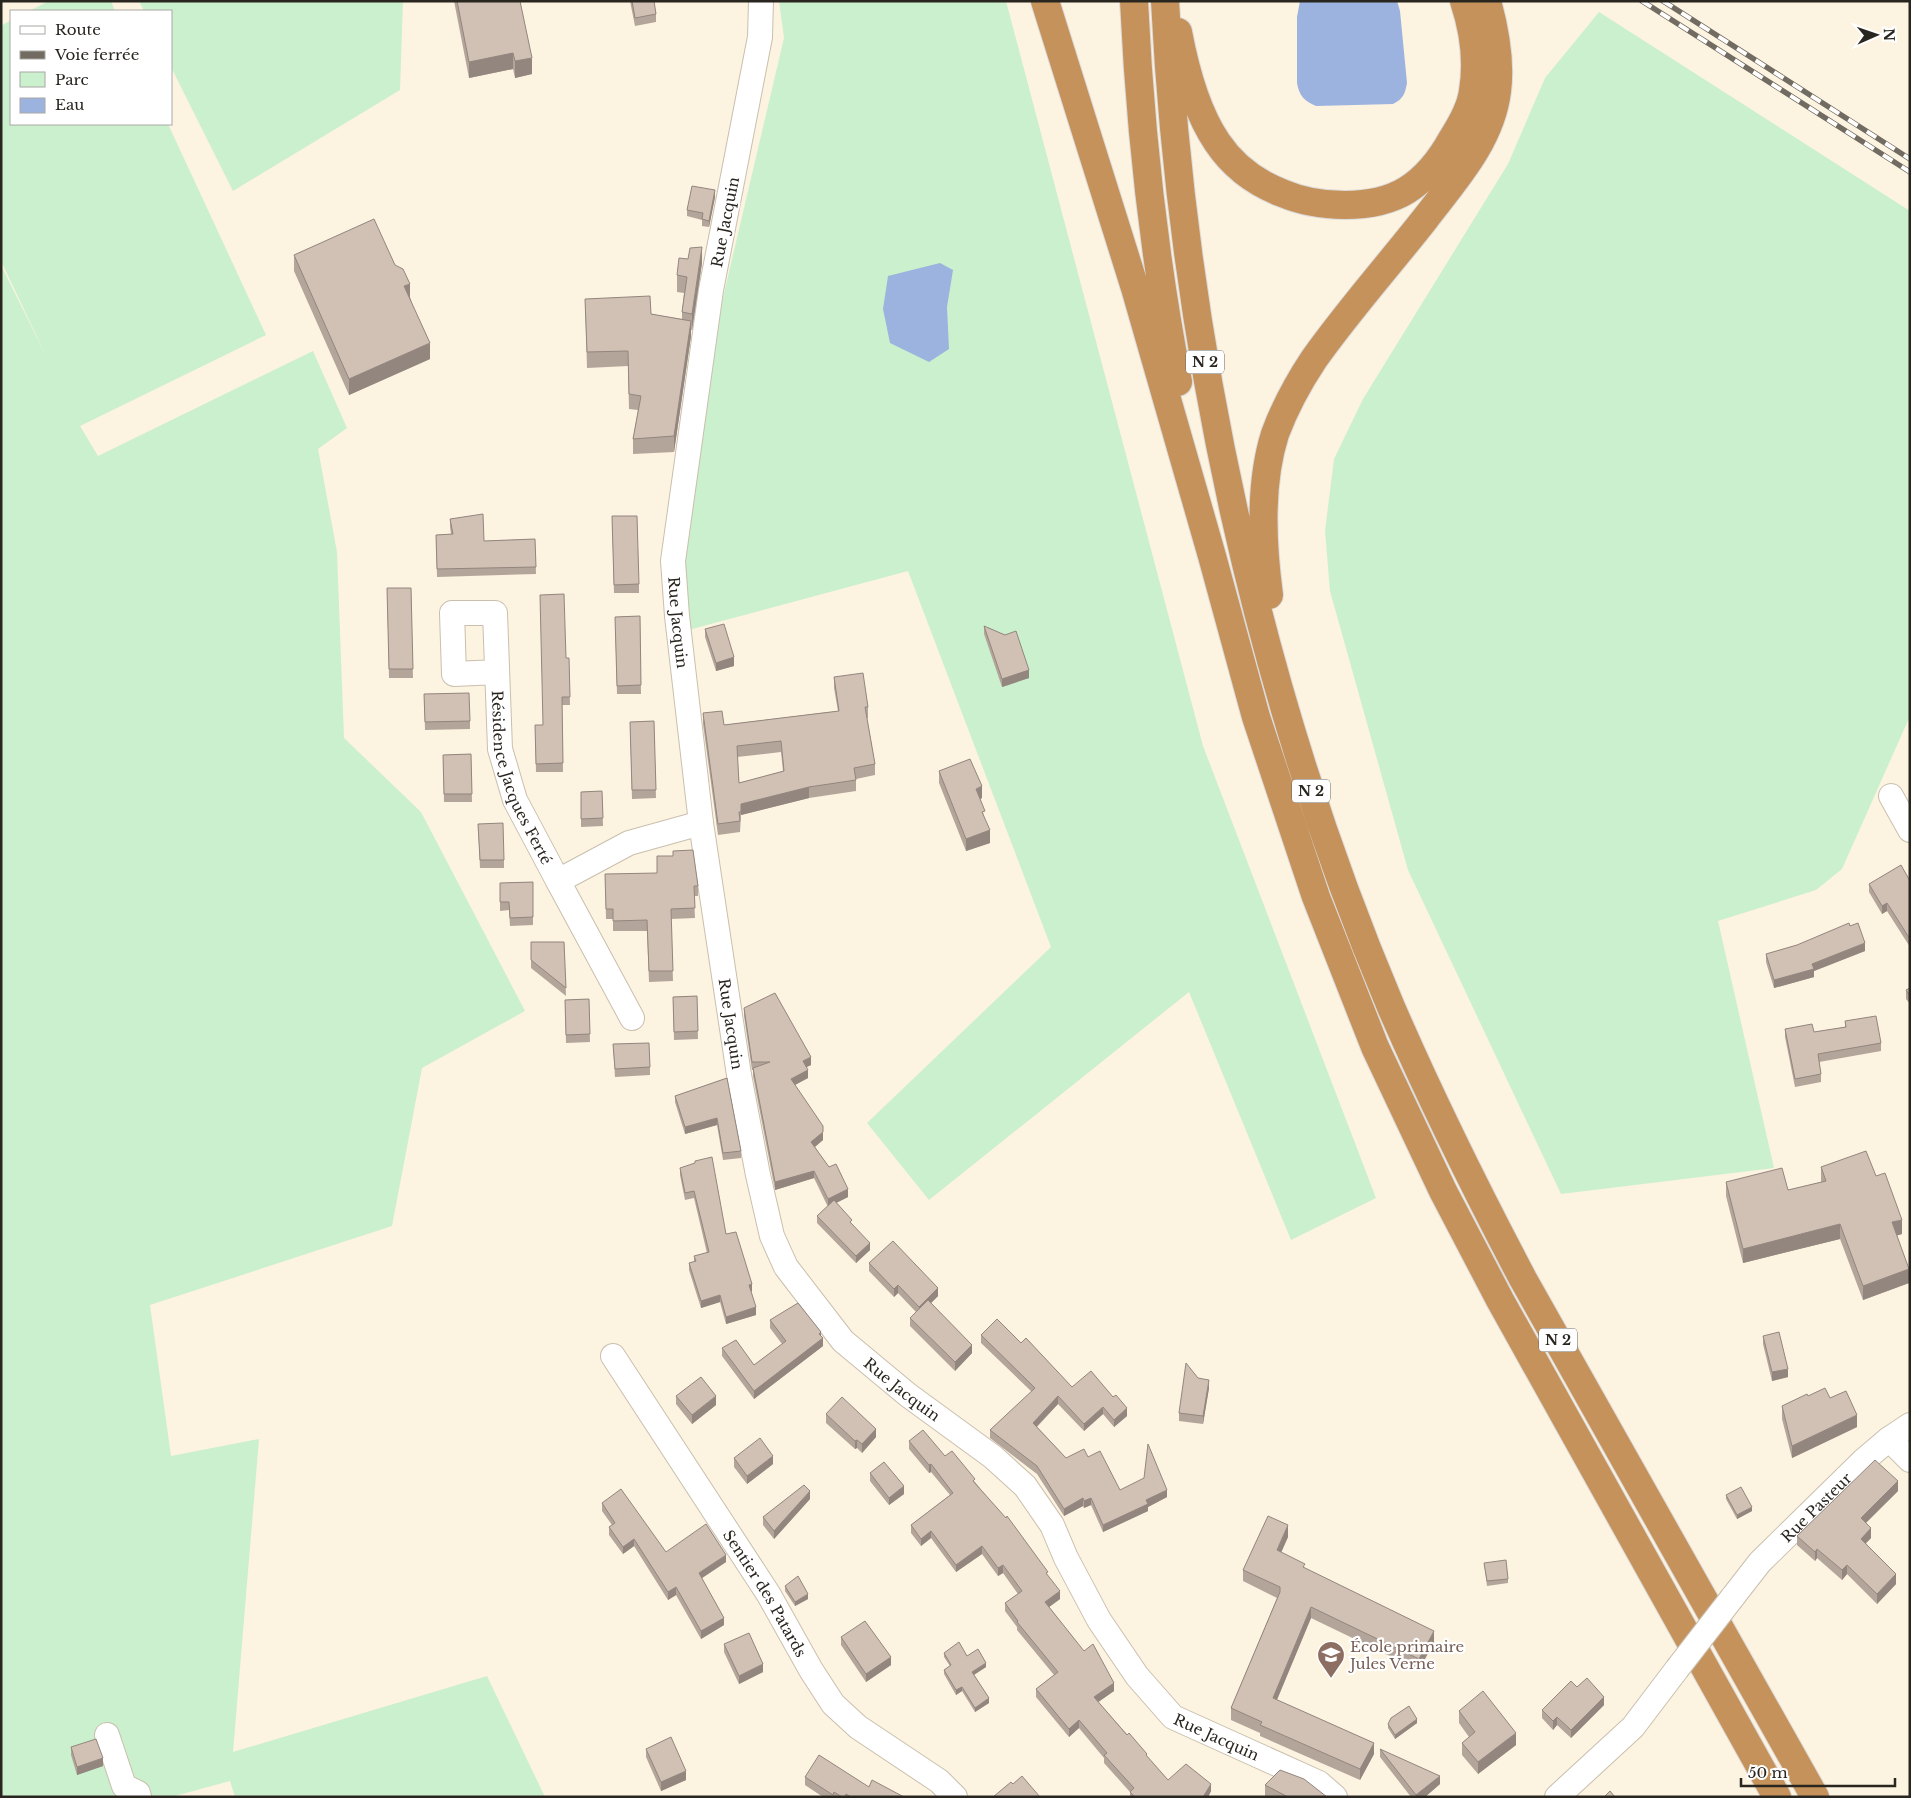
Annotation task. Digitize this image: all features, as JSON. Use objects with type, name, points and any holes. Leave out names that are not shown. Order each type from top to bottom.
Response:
[{"type":"highway","points":[[1045,1],[1117,228],[1212,556]]},
{"type":"highway","name":"N 2","points":[[1134,1],[1143,130],[1162,285],[1176,374],[1212,556],[1253,707],[1278,788],[1316,897],[1375,1047],[1444,1191],[1500,1300],[1778,1797]]},
{"type":"highway","name":"N 2","points":[[1165,1],[1168,71],[1184,223],[1209,385],[1223,461],[1261,621],[1321,821],[1374,963],[1418,1067],[1459,1154],[1523,1279],[1815,1797]]},
{"type":"highway","points":[[1172,1],[1179,37],[1200,108],[1217,143],[1228,156],[1245,173],[1260,183],[1292,198],[1310,202],[1352,204],[1374,202],[1406,191],[1432,168],[1457,132],[1473,93],[1475,67],[1471,22],[1464,1]]},
{"type":"highway","points":[[1288,715],[1268,589],[1264,542],[1266,483],[1275,434],[1296,386],[1314,359],[1444,194],[1481,141],[1492,112],[1498,78],[1494,26],[1487,1]]},
{"type":"street","name":"Rue Jacquin","points":[[761,1],[760,37],[711,290],[673,561],[678,630],[701,823],[740,1075],[756,1166],[772,1236],[786,1267],[843,1341],[908,1395],[992,1457],[1025,1486],[1052,1525],[1066,1558],[1098,1620],[1137,1676],[1173,1717],[1319,1783],[1335,1797]]},
{"type":"street","name":"Résidence Jacques Ferté","points":[[497,672],[500,750],[515,800],[632,1018]]},
{"type":"street","points":[[1891,796],[1910,830]]},
{"type":"street","name":"Résidence Jacques Ferté","points":[[558,881],[629,843],[701,823]]},
{"type":"street","name":"Sentier des Patards","points":[[613,1356],[769,1594],[811,1670],[833,1704],[858,1727],[939,1781],[955,1797]]},
{"type":"street","name":"Rue Pasteur","points":[[1557,1797],[1633,1727],[1760,1562],[1863,1461],[1889,1439],[1910,1425]]},
{"type":"street","points":[[1889,1439],[1910,1460]]},
{"type":"street","points":[[107,1735],[124,1786],[138,1793],[139,1797]]},
{"type":"green space","points":[[49,1],[111,1],[115,10],[31,10]]},
{"type":"green space","points":[[139,1],[403,1],[400,90],[233,191],[172,69],[172,10],[144,10]]},
{"type":"green space","points":[[779,1],[1006,1],[1203,746],[1376,1198],[1291,1240],[1189,992],[929,1200],[867,1123],[1051,947],[908,571],[677,633],[713,340],[784,38]]},
{"type":"green space","points":[[1599,12],[1910,211],[1910,716],[1842,869],[1816,890],[1718,921],[1774,1168],[1561,1194],[1408,870],[1330,591],[1325,531],[1334,459],[1363,399],[1508,164],[1545,78]]},
{"type":"green space","points":[[10,21],[10,125],[168,125],[266,335],[80,426],[98,456],[313,351],[347,428],[318,449],[337,552],[344,738],[421,812],[525,1011],[422,1068],[392,1226],[150,1305],[171,1456],[259,1439],[233,1752],[487,1676],[545,1797],[235,1797],[230,1781],[171,1797],[1,1797],[1,265],[48,360],[1,261],[1,26]]},
{"type":"water","points":[[1300,1],[1397,1],[1400,11],[1407,83],[1401,98],[1393,104],[1316,106],[1305,100],[1299,91],[1297,83],[1297,17]]},
{"type":"water","points":[[940,263],[953,270],[947,307],[949,349],[929,362],[890,343],[883,309],[888,276]]},
{"type":"building","points":[[457,1],[520,1],[532,58],[515,61],[513,53],[469,62]]},
{"type":"building","points":[[632,1],[654,1],[656,14],[635,18]]},
{"type":"building","points":[[692,186],[715,190],[709,221],[702,219],[703,213],[687,210]]},
{"type":"building","points":[[374,219],[395,265],[403,269],[410,284],[404,286],[430,343],[349,379],[294,255]]},
{"type":"building","points":[[702,247],[692,314],[682,312],[687,277],[677,275],[679,258],[688,259],[690,248]]},
{"type":"building","points":[[650,296],[651,314],[691,321],[674,436],[633,439],[641,396],[629,394],[628,351],[587,352],[585,299]]},
{"type":"building","points":[[483,514],[484,541],[535,539],[536,567],[437,569],[436,535],[453,534],[450,519]]},
{"type":"building","points":[[612,516],[637,516],[639,584],[614,585]]},
{"type":"building","points":[[387,588],[411,588],[413,669],[389,669]]},
{"type":"building","points":[[564,594],[566,658],[569,658],[570,697],[562,697],[563,763],[536,764],[535,725],[543,725],[540,595]]},
{"type":"building","points":[[640,616],[641,685],[617,686],[615,617]]},
{"type":"building","points":[[724,624],[734,657],[716,663],[705,629]]},
{"type":"building","points":[[984,626],[1005,635],[1016,631],[1029,670],[1002,679]]},
{"type":"building","points":[[863,673],[868,707],[865,707],[875,764],[854,768],[856,780],[809,787],[741,804],[741,812],[739,812],[740,821],[718,824],[703,713],[722,711],[724,725],[839,711],[834,677]],"holes":[[[781,741],[784,771],[739,783],[737,746]]]},
{"type":"building","points":[[469,693],[470,721],[425,722],[424,694]]},
{"type":"building","points":[[654,721],[656,790],[632,790],[630,722]]},
{"type":"building","points":[[471,754],[472,794],[444,794],[443,755]]},
{"type":"building","points":[[970,759],[982,786],[976,789],[985,811],[982,812],[990,830],[966,839],[939,771]]},
{"type":"building","points":[[602,791],[603,818],[581,819],[581,792]]},
{"type":"building","points":[[503,823],[504,860],[480,860],[478,824]]},
{"type":"building","points":[[693,850],[698,886],[694,886],[695,908],[671,909],[673,971],[649,971],[647,920],[613,921],[613,909],[606,909],[605,874],[657,873],[657,856],[673,856],[673,851]]},
{"type":"building","points":[[1901,865],[1910,881],[1910,939],[1887,903],[1882,906],[1869,884]]},
{"type":"building","points":[[533,882],[533,917],[510,918],[509,902],[500,902],[500,883]]},
{"type":"building","points":[[1849,923],[1850,926],[1858,923],[1865,943],[1812,964],[1814,969],[1774,980],[1766,954],[1797,945]]},
{"type":"building","points":[[531,942],[564,942],[566,988],[531,960]]},
{"type":"building","points":[[1910,988],[1910,996],[1906,990]]},
{"type":"building","points":[[775,993],[811,1057],[803,1061],[808,1070],[791,1079],[823,1126],[823,1132],[811,1142],[829,1167],[836,1164],[848,1189],[828,1199],[814,1171],[775,1182],[753,1068],[770,1062],[752,1062],[744,1008]]},
{"type":"building","points":[[697,996],[698,1031],[674,1032],[673,997]]},
{"type":"building","points":[[589,999],[590,1034],[566,1035],[565,1000]]},
{"type":"building","points":[[1876,1016],[1881,1043],[1818,1054],[1821,1074],[1795,1079],[1785,1029],[1812,1024],[1814,1032],[1846,1027],[1845,1021]]},
{"type":"building","points":[[649,1043],[650,1067],[615,1069],[613,1044]]},
{"type":"building","points":[[727,1078],[741,1151],[723,1153],[717,1118],[685,1127],[675,1096]]},
{"type":"building","points":[[1866,1151],[1876,1176],[1885,1173],[1902,1220],[1892,1222],[1909,1269],[1863,1286],[1840,1224],[1743,1249],[1726,1182],[1782,1168],[1788,1190],[1826,1181],[1821,1167]]},
{"type":"building","points":[[712,1157],[726,1234],[736,1232],[752,1284],[749,1285],[756,1307],[726,1317],[720,1295],[701,1301],[689,1263],[696,1261],[694,1256],[709,1252],[694,1191],[685,1193],[680,1168],[695,1163],[695,1161]]},
{"type":"building","points":[[834,1200],[852,1220],[850,1222],[870,1243],[856,1256],[817,1216]]},
{"type":"building","points":[[893,1241],[938,1288],[919,1307],[898,1285],[894,1289],[869,1263]]},
{"type":"building","points":[[928,1300],[972,1345],[955,1362],[910,1318]]},
{"type":"building","points":[[798,1303],[821,1332],[819,1334],[823,1338],[754,1391],[722,1348],[736,1340],[754,1365],[786,1341],[770,1320]]},
{"type":"building","points":[[997,1319],[1021,1343],[1026,1338],[1072,1387],[1091,1371],[1113,1397],[1116,1395],[1127,1408],[1114,1420],[1103,1407],[1084,1424],[1058,1396],[1033,1423],[1066,1458],[1084,1449],[1088,1457],[1100,1451],[1120,1490],[1144,1478],[1148,1444],[1167,1490],[1146,1500],[1148,1504],[1103,1525],[1091,1498],[1084,1501],[1083,1498],[1064,1509],[1037,1466],[990,1430],[1035,1388],[981,1335]]},
{"type":"building","points":[[1779,1332],[1788,1369],[1772,1372],[1763,1336]]},
{"type":"building","points":[[1186,1363],[1198,1378],[1209,1380],[1203,1416],[1179,1413]]},
{"type":"building","points":[[701,1377],[716,1396],[692,1415],[676,1396]]},
{"type":"building","points":[[1825,1388],[1830,1398],[1846,1391],[1857,1415],[1792,1446],[1782,1406]]},
{"type":"building","points":[[842,1397],[876,1429],[862,1444],[857,1440],[855,1441],[826,1414]]},
{"type":"building","points":[[923,1430],[945,1456],[952,1451],[975,1479],[973,1481],[1006,1518],[1007,1516],[1048,1572],[1046,1573],[1060,1591],[1045,1602],[1084,1651],[1093,1644],[1114,1683],[1094,1697],[1127,1735],[1129,1733],[1168,1780],[1186,1764],[1211,1784],[1203,1797],[1135,1797],[1130,1792],[1134,1788],[1104,1755],[1107,1753],[1079,1720],[1069,1729],[1036,1689],[1058,1672],[1017,1622],[1005,1603],[1022,1591],[1003,1565],[998,1568],[982,1546],[956,1565],[931,1531],[921,1539],[911,1525],[953,1493],[931,1464],[929,1465],[909,1441]]},
{"type":"building","points":[[760,1438],[773,1456],[747,1476],[734,1458]]},
{"type":"building","points":[[1875,1460],[1898,1481],[1861,1518],[1871,1528],[1861,1539],[1896,1574],[1877,1594],[1847,1565],[1842,1570],[1817,1549],[1815,1552],[1797,1536]]},
{"type":"building","points":[[884,1462],[904,1486],[889,1498],[870,1473]]},
{"type":"building","points":[[804,1485],[810,1491],[774,1531],[763,1517]]},
{"type":"building","points":[[1741,1487],[1752,1507],[1737,1515],[1726,1495]]},
{"type":"building","points":[[621,1489],[666,1552],[706,1524],[726,1555],[699,1573],[724,1618],[701,1631],[676,1587],[668,1592],[634,1539],[623,1547],[609,1527],[615,1523],[602,1503]]},
{"type":"building","points":[[1268,1516],[1288,1525],[1277,1550],[1305,1564],[1303,1567],[1434,1631],[1419,1659],[1311,1607],[1273,1698],[1374,1743],[1360,1769],[1260,1725],[1262,1722],[1231,1708],[1280,1592],[1280,1587],[1243,1570]]},
{"type":"building","points":[[1506,1560],[1508,1579],[1487,1581],[1484,1563]]},
{"type":"building","points":[[798,1576],[808,1594],[795,1602],[785,1586]]},
{"type":"building","points":[[865,1621],[891,1657],[866,1674],[841,1637]]},
{"type":"building","points":[[749,1633],[763,1664],[739,1676],[724,1644]]},
{"type":"building","points":[[959,1642],[967,1656],[978,1649],[986,1663],[972,1672],[989,1698],[975,1708],[962,1687],[956,1690],[944,1670],[951,1665],[944,1653]]},
{"type":"building","points":[[1587,1678],[1604,1697],[1571,1730],[1557,1717],[1553,1721],[1542,1710],[1571,1681],[1577,1687]]},
{"type":"building","points":[[1483,1691],[1516,1733],[1478,1762],[1462,1743],[1475,1732],[1459,1711]]},
{"type":"building","points":[[1409,1706],[1417,1719],[1395,1735],[1388,1724],[1391,1718]]},
{"type":"building","points":[[671,1737],[686,1771],[661,1782],[646,1749]]},
{"type":"building","points":[[96,1739],[103,1758],[77,1767],[71,1747]]},
{"type":"building","points":[[1380,1749],[1440,1776],[1416,1795]]},
{"type":"building","points":[[819,1755],[869,1787],[872,1780],[904,1797],[851,1797],[846,1794],[845,1797],[842,1797],[834,1792],[833,1795],[805,1777]]},
{"type":"building","points":[[1280,1770],[1304,1779],[1327,1797],[1288,1797],[1265,1785]]},
{"type":"building","points":[[1022,1776],[1040,1797],[993,1797],[1011,1782],[1013,1784]]},
{"type":"building","points":[[1610,1791],[1615,1797],[1604,1797]]},
{"type":"railway","points":[[1642,1],[1910,172]]},
{"type":"railway","points":[[1663,1],[1910,159]]},
{"type":"place","name":"École primaire Jules Verne","points":[[1331,1679]]}]
